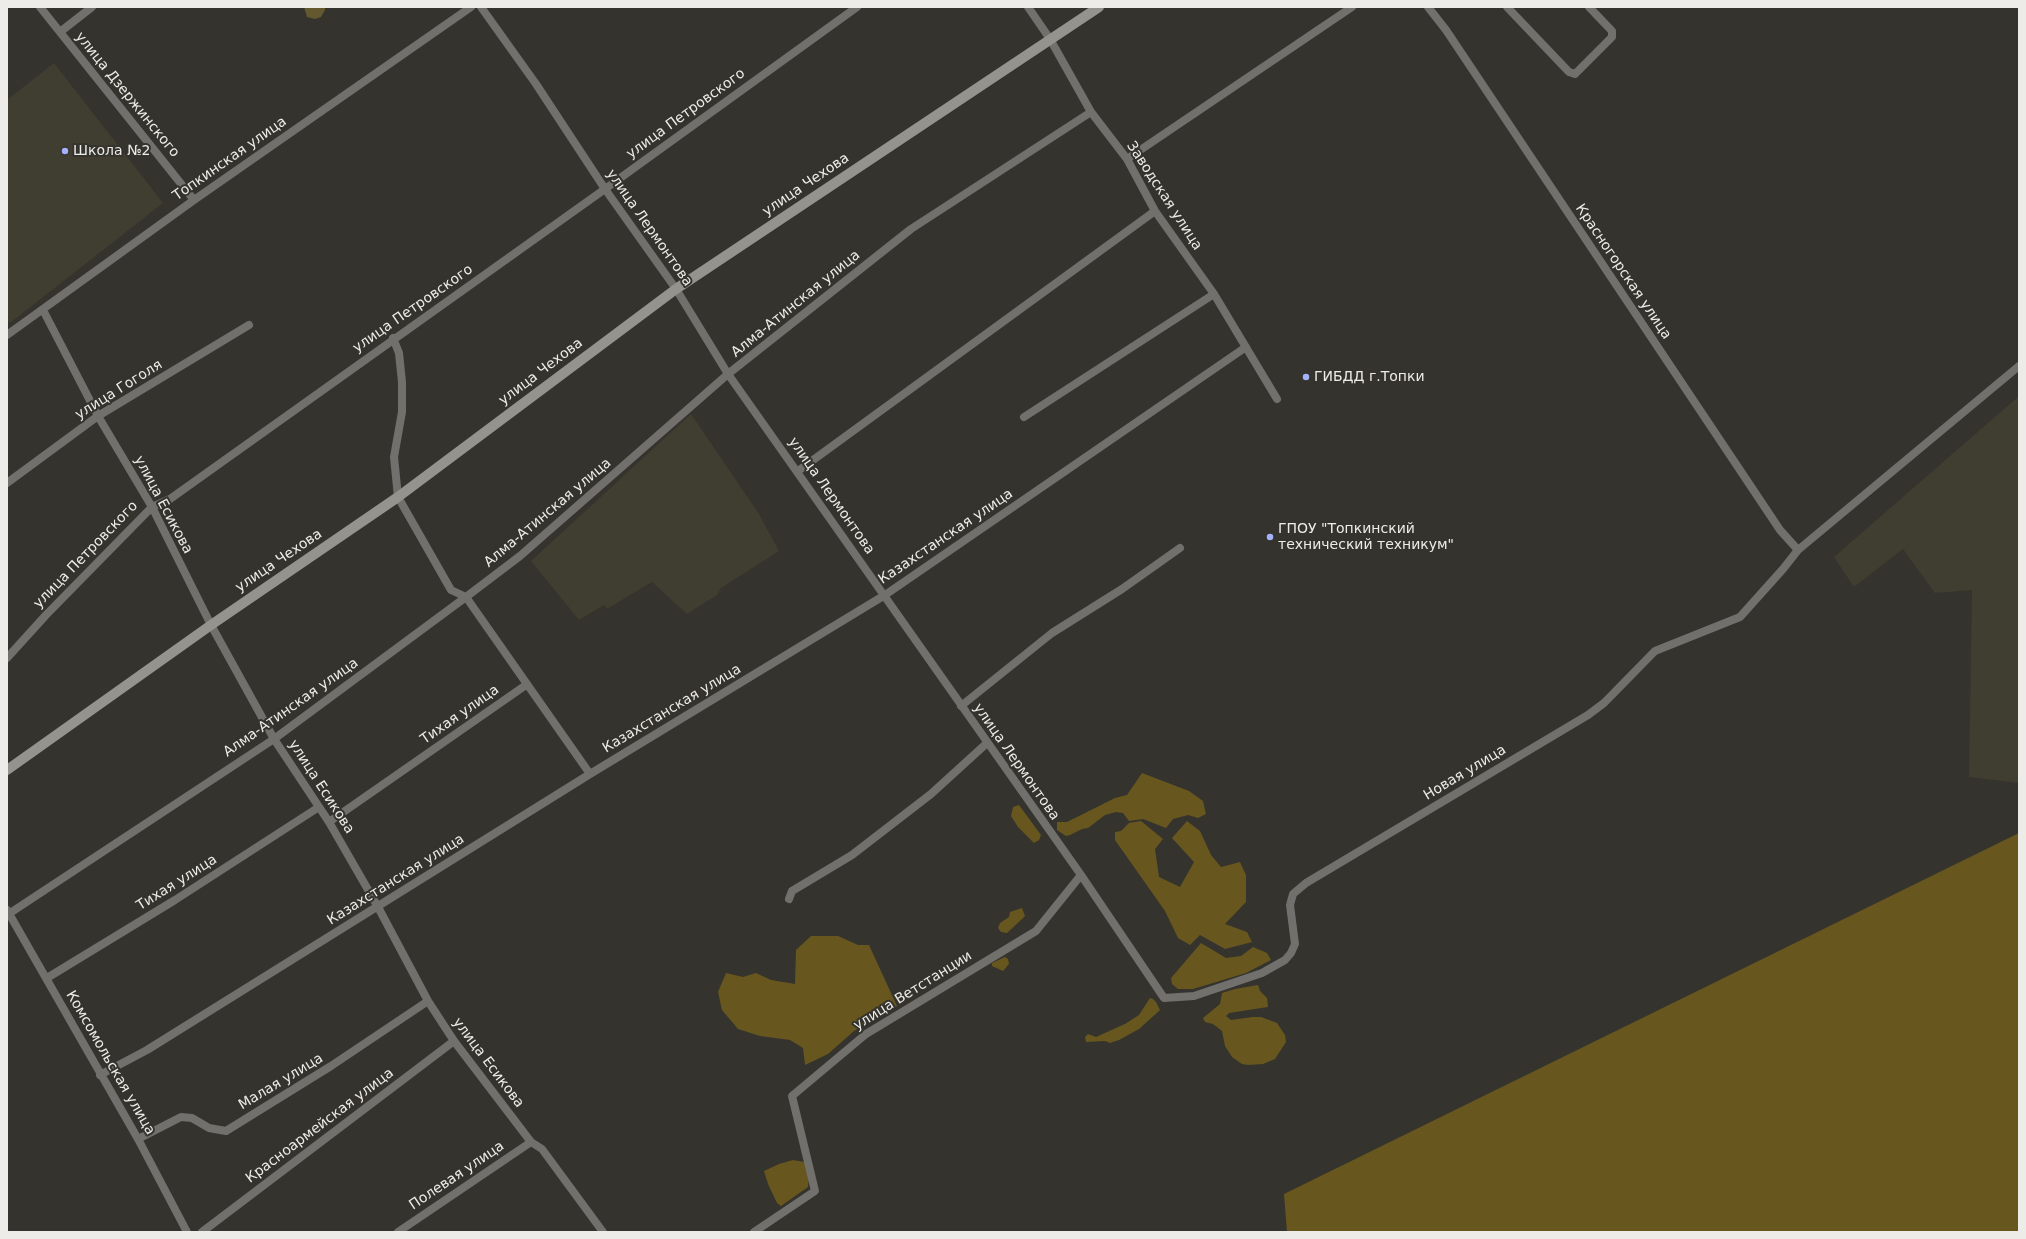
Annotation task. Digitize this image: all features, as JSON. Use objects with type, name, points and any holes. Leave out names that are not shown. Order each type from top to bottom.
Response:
[{"type":"street","name":"улица Дзержинского","points":[[40,7],[194,200]]},
{"type":"street","points":[[60,32],[92,7]]},
{"type":"street","name":"Топкинская улица","points":[[8,333],[43,310],[194,200],[471,7]]},
{"type":"street","name":"улица Лермонтова","points":[[481,7],[536,84],[605,189],[676,289],[728,374],[798,471],[961,706],[1081,875],[1164,998]]},
{"type":"street","name":"улица Петровского","points":[[7,658],[46,615],[152,507],[170,499],[605,189],[857,7]]},
{"type":"street","name":"Заводская улица","points":[[1028,7],[1050,39],[1090,112],[1127,159],[1155,212],[1214,294],[1277,399]]},
{"type":"street","name":"улица Чехова","points":[[7,770],[211,625],[398,497],[676,289],[1100,7]]},
{"type":"street","points":[[1127,159],[1352,7]]},
{"type":"street","name":"Красногорская улица","points":[[1428,7],[1451,36],[1780,530],[1798,550]]},
{"type":"street","points":[[1507,7],[1569,72],[1575,74],[1612,37],[1612,31],[1589,7]]},
{"type":"street","name":"Алма-Атинская улица","points":[[8,912],[274,739],[526,551],[728,374],[911,229],[1090,112]]},
{"type":"street","points":[[798,471],[1155,212]]},
{"type":"street","points":[[1024,417],[1214,294]]},
{"type":"street","name":"улица Есикова","points":[[43,310],[98,416],[152,507],[211,625],[274,739],[329,822],[378,907],[428,1001],[454,1041],[531,1142],[542,1149],[603,1232]]},
{"type":"street","name":"улица Гоголя","points":[[7,483],[98,416],[249,325]]},
{"type":"street","points":[[394,338],[398,353],[402,382],[402,412],[394,457],[398,497],[451,590],[466,597],[526,685],[590,774]]},
{"type":"street","name":"Казахстанская улица","points":[[100,1075],[147,1050],[590,774],[885,595],[1246,347]]},
{"type":"street","name":"Новая улица","points":[[1164,998],[1194,996],[1262,974],[1285,960],[1291,953],[1295,944],[1290,905],[1293,894],[1306,883],[1588,715],[1604,703],[1655,651],[1740,616],[1783,569],[1798,550],[2019,366]]},
{"type":"street","points":[[961,706],[1052,633],[1122,589],[1180,548]]},
{"type":"street","name":"Тихая улица","points":[[329,822],[526,685]]},
{"type":"street","points":[[789,899],[792,891],[852,855],[931,794],[987,743]]},
{"type":"street","name":"Тихая улица","points":[[47,978],[175,900],[319,807]]},
{"type":"street","name":"улица Ветстанции","points":[[754,1232],[815,1191],[792,1096],[866,1034],[1036,931],[1081,875]]},
{"type":"street","name":"Комсомольская улица","points":[[8,912],[138,1139],[187,1232]]},
{"type":"street","name":"Малая улица","points":[[138,1139],[181,1117],[192,1118],[209,1128],[226,1131],[331,1066],[428,1001]]},
{"type":"street","name":"Красноармейская улица","points":[[202,1232],[454,1041]]},
{"type":"street","name":"Полевая улица","points":[[398,1232],[531,1142]]},
{"type":"shaded area","points":[[304,7],[325,7],[325,10],[321,17],[315,19],[307,17]]},
{"type":"shaded area","name":"Школа №2","points":[[54,63],[163,203],[10,323],[7,320],[7,100]]},
{"type":"shaded area","points":[[2019,396],[2019,783],[1969,777],[1972,590],[1935,593],[1903,549],[1854,587],[1834,557]]},
{"type":"shaded area","points":[[691,414],[759,514],[779,551],[721,588],[717,595],[687,614],[652,582],[607,609],[604,605],[579,620],[531,561]]},
{"type":"shaded area","points":[[1142,773],[1189,791],[1203,801],[1206,814],[1198,818],[1188,815],[1173,819],[1166,828],[1143,819],[1129,821],[1123,813],[1116,812],[1105,815],[1088,828],[1082,829],[1070,835],[1066,836],[1057,830],[1057,822],[1067,822],[1115,798],[1127,795]]},
{"type":"shaded area","points":[[1019,805],[1041,835],[1039,840],[1034,843],[1018,827],[1011,816],[1013,807]]},
{"type":"shaded area","points":[[1141,821],[1163,839],[1155,849],[1159,877],[1180,887],[1194,862],[1172,838],[1187,821],[1200,831],[1211,855],[1221,867],[1240,862],[1246,875],[1246,902],[1225,924],[1247,932],[1252,942],[1225,949],[1200,935],[1190,945],[1178,938],[1165,911],[1115,840],[1115,832],[1121,831],[1129,823]]},
{"type":"shaded area","points":[[2019,833],[2019,1232],[1287,1232],[1284,1194]]},
{"type":"shaded area","points":[[1022,908],[1025,916],[1007,933],[1001,932],[998,928],[1000,923],[1009,917],[1010,912]]},
{"type":"shaded area","points":[[811,936],[838,936],[858,945],[869,945],[897,1006],[854,1031],[828,1054],[805,1065],[803,1048],[790,1040],[760,1036],[738,1029],[722,1010],[718,992],[726,973],[743,977],[756,973],[771,980],[795,984],[796,950]]},
{"type":"shaded area","points":[[1201,943],[1226,958],[1241,956],[1253,947],[1267,953],[1271,960],[1246,973],[1193,989],[1178,989],[1172,984],[1171,978]]},
{"type":"shaded area","points":[[1005,957],[1008,959],[1009,964],[1003,971],[992,966],[992,963]]},
{"type":"shaded area","points":[[1258,985],[1260,991],[1267,998],[1268,1007],[1229,1013],[1226,1016],[1231,1020],[1261,1017],[1277,1023],[1285,1035],[1286,1042],[1275,1059],[1263,1064],[1248,1065],[1242,1064],[1232,1057],[1225,1046],[1222,1031],[1213,1024],[1205,1022],[1203,1018],[1220,1004],[1222,993]]},
{"type":"shaded area","points":[[1150,998],[1156,1002],[1160,1010],[1139,1029],[1119,1040],[1110,1043],[1105,1041],[1086,1042],[1085,1037],[1088,1034],[1096,1037],[1125,1024],[1139,1015]]},
{"type":"shaded area","points":[[793,1160],[804,1162],[809,1176],[808,1187],[781,1206],[777,1203],[764,1171],[779,1164]]},
{"type":"place","name":"Школа №2","points":[[65,151]]},
{"type":"place","name":"ГИБДД г.Топки","points":[[1306,377]]},
{"type":"place","name":"ГПОУ \"Топкинский технический техникум\"","points":[[1270,537]]}]
